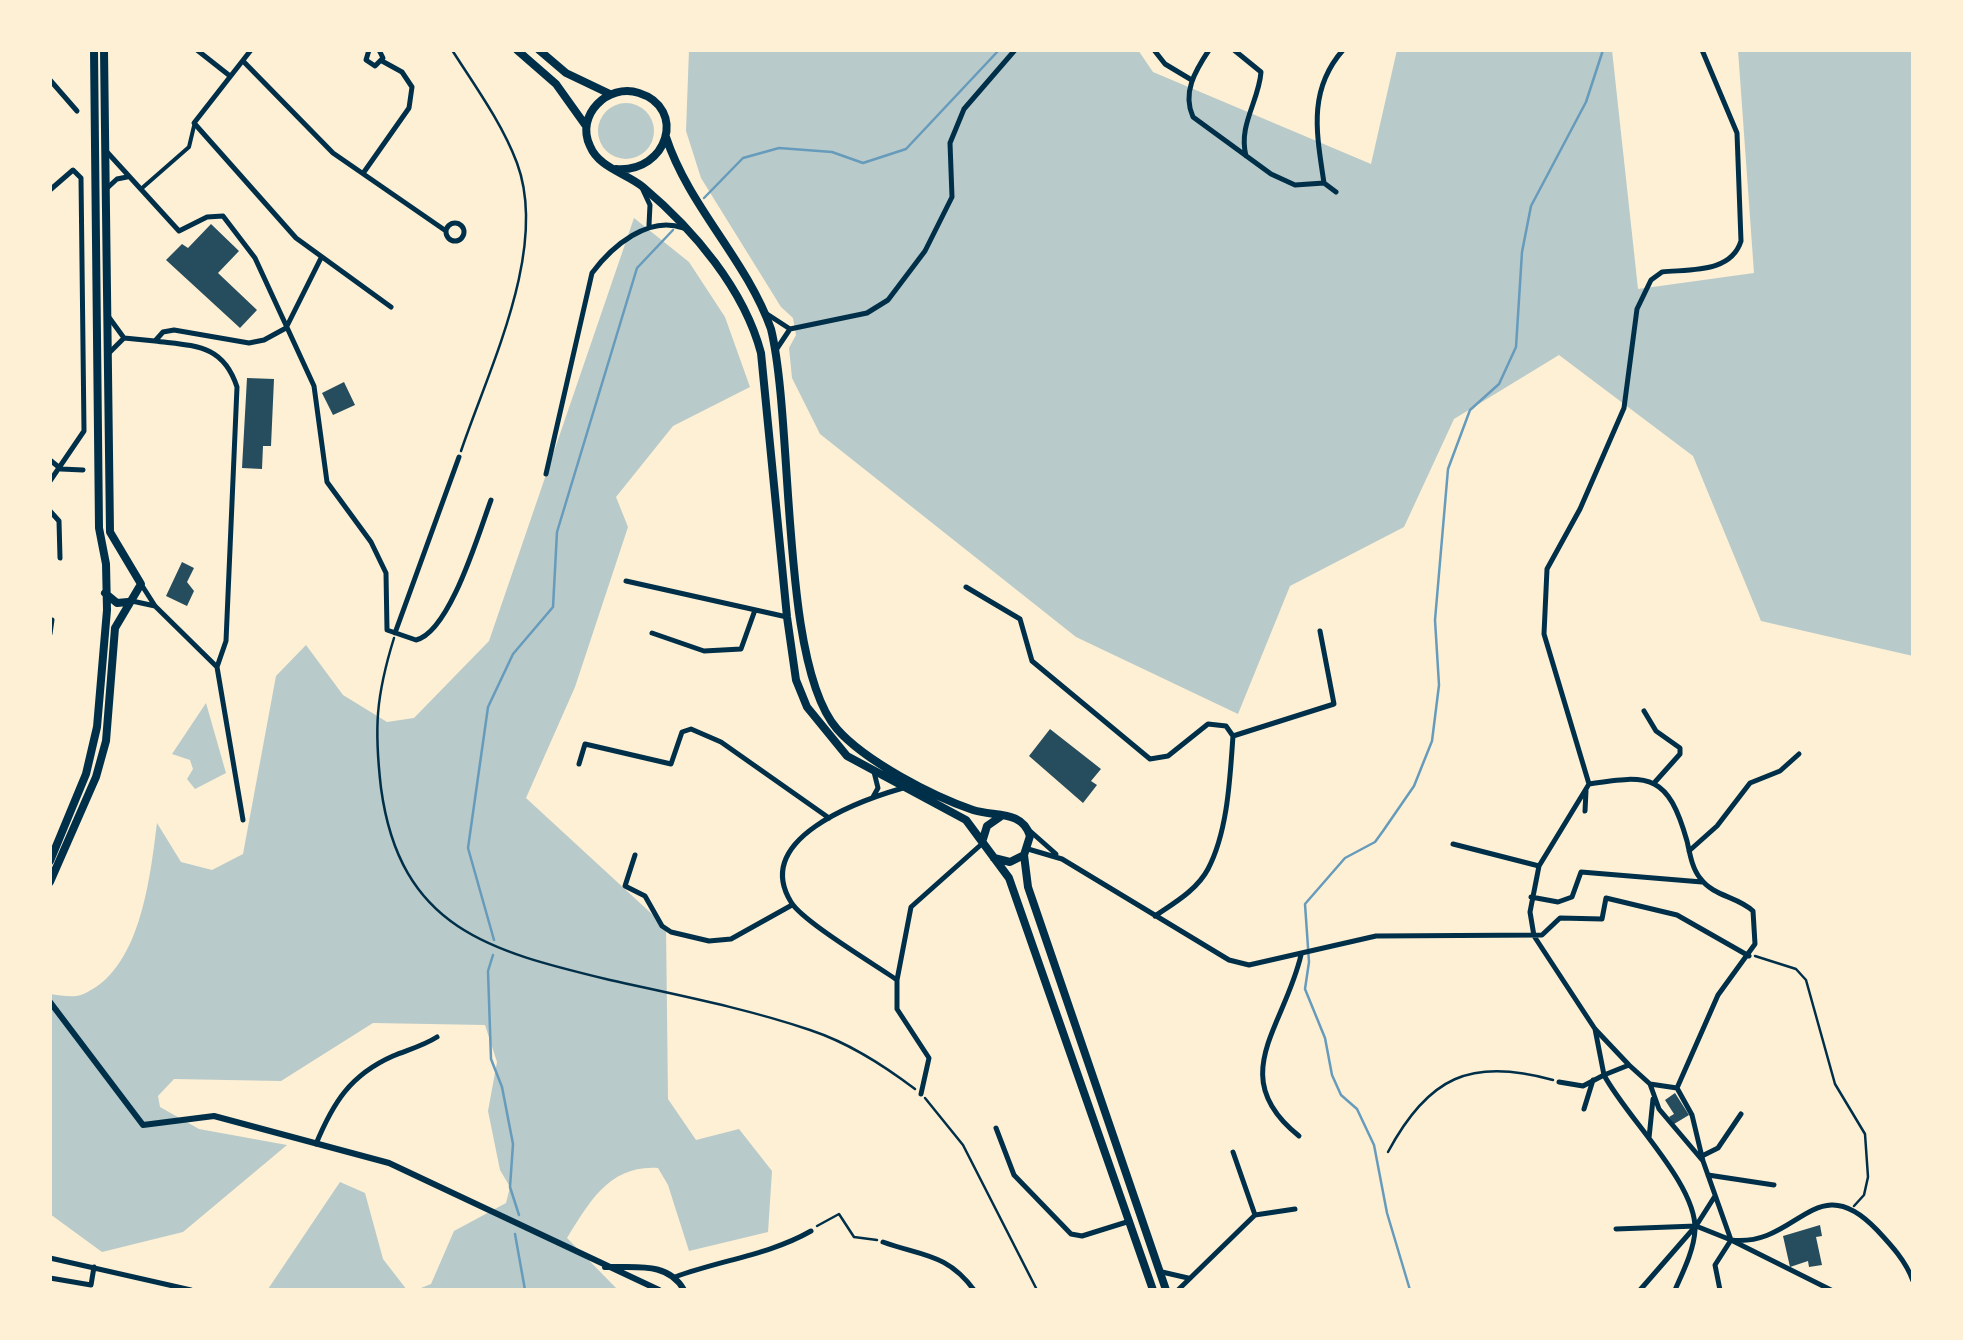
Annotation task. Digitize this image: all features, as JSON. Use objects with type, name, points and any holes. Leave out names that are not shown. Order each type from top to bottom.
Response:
[{"type":"main road","points":[[50,860],[92,756],[100,706],[105,593],[98,482],[94,50]]},
{"type":"main road","points":[[50,882],[96,777],[110,709],[112,643],[141,584],[110,532],[104,50]]},
{"type":"main road","points":[[517,50],[556,84],[586,126],[590,148],[640,184],[725,276],[754,324],[762,353],[796,680],[807,706],[836,746],[874,772],[966,820],[1015,888],[1153,1290]]},
{"type":"main road","points":[[539,50],[566,73],[610,94]]},
{"type":"main road","points":[[586,126],[590,113],[610,94],[623,91],[646,96],[662,113],[669,147],[694,198],[765,313],[776,350],[804,644],[818,701],[846,738],[883,764],[970,809],[1019,819],[1028,830],[1028,886],[1166,1290]]},
{"type":"main road","points":[[616,169],[642,167],[662,150],[666,137]]},
{"type":"main road","points":[[104,579],[115,567],[132,568]]},
{"type":"main road","points":[[105,593],[117,603],[130,602]]},
{"type":"main road","points":[[984,841],[987,826],[1005,816]]},
{"type":"main road","points":[[991,856],[1010,862],[1026,852]]},
{"type":"street","points":[[197,50],[230,76]]},
{"type":"street","points":[[141,189],[189,147],[194,123],[251,50]]},
{"type":"street","points":[[369,50],[368,63],[375,66],[382,61]]},
{"type":"street","points":[[364,172],[409,108],[412,97],[402,72],[382,61],[379,50]]},
{"type":"street","points":[[765,313],[790,329],[852,318],[888,300],[925,251],[952,197],[950,143],[964,109],[1015,50]]},
{"type":"street","points":[[1154,50],[1165,64],[1190,79]]},
{"type":"street","points":[[1209,50],[1190,79],[1188,105],[1193,117],[1247,158],[1295,185],[1324,184],[1336,192]]},
{"type":"street","points":[[1234,50],[1261,72],[1260,90],[1245,128],[1247,158]]},
{"type":"street","points":[[1324,184],[1316,103],[1343,50]]},
{"type":"street","points":[[1585,811],[1588,786],[1544,634],[1547,568],[1580,509],[1624,408],[1637,310],[1651,280],[1662,272],[1723,264],[1738,253],[1741,241],[1736,133],[1702,50]]},
{"type":"street","points":[[243,61],[333,152],[446,232]]},
{"type":"street","points":[[50,80],[77,111]]},
{"type":"street","points":[[194,123],[296,238],[392,307]]},
{"type":"street","points":[[105,149],[179,230],[207,217],[223,216],[255,258],[319,404],[327,482],[380,556],[388,593],[387,630],[416,640],[432,632],[457,587],[491,500]]},
{"type":"street","points":[[50,190],[66,172],[73,170],[81,178],[84,431],[50,481]]},
{"type":"street","points":[[105,190],[116,179],[128,178]]},
{"type":"street","points":[[640,184],[650,205],[649,226]]},
{"type":"street","points":[[546,474],[592,273],[601,261],[649,226],[683,228]]},
{"type":"street","points":[[155,341],[168,330],[249,343],[286,328],[321,258]]},
{"type":"street","points":[[106,313],[124,338],[215,351],[231,369],[237,387],[226,641],[217,667],[243,820]]},
{"type":"street","points":[[776,350],[790,329]]},
{"type":"street","points":[[107,357],[124,338]]},
{"type":"street","points":[[395,633],[459,457]]},
{"type":"street","points":[[50,460],[61,468],[83,470],[98,482]]},
{"type":"street","points":[[83,470],[98,460]]},
{"type":"street","points":[[50,511],[59,520],[60,558]]},
{"type":"street","points":[[626,581],[787,617]]},
{"type":"street","points":[[141,584],[155,606],[217,667]]},
{"type":"street","points":[[966,587],[1020,618],[1032,661],[1150,760],[1168,756],[1208,724],[1226,726],[1233,736],[1230,784],[1208,869],[1190,892],[1155,916]]},
{"type":"street","points":[[130,602],[155,606]]},
{"type":"street","points":[[652,634],[704,651],[742,649],[754,610]]},
{"type":"street","points":[[50,634],[52,620]]},
{"type":"street","points":[[1233,736],[1334,704],[1320,630]]},
{"type":"street","points":[[1644,710],[1656,731],[1680,748],[1680,754],[1655,782]]},
{"type":"street","points":[[579,764],[585,744],[671,764],[682,732],[691,729],[721,742],[829,818]]},
{"type":"street","points":[[1689,850],[1717,826],[1750,783],[1780,771],[1799,754]]},
{"type":"street","points":[[873,797],[878,788],[874,772]]},
{"type":"street","points":[[1649,1140],[1653,1098],[1650,1084],[1595,1029],[1534,936],[1531,898],[1538,866],[1588,786],[1635,776],[1655,782],[1680,816],[1702,882]]},
{"type":"street","points":[[896,980],[792,905],[781,879],[786,855],[829,818],[903,788]]},
{"type":"street","points":[[1028,830],[1062,859],[1155,916],[1229,960],[1249,965],[1376,936],[1534,936],[1548,933],[1560,918],[1602,919],[1606,898],[1677,915],[1749,956]]},
{"type":"street","points":[[921,1094],[929,1058],[898,1009],[896,980],[911,906],[984,841]]},
{"type":"street","points":[[1453,844],[1538,866]]},
{"type":"street","points":[[1026,852],[1062,859]]},
{"type":"street","points":[[635,855],[625,886],[645,896],[662,926],[670,932],[720,942],[792,905]]},
{"type":"street","points":[[963,862],[991,856]]},
{"type":"street","points":[[1531,898],[1564,901],[1576,891],[1580,872],[1702,882],[1753,911],[1755,944],[1718,994],[1677,1088],[1694,1125],[1730,1240]]},
{"type":"street","points":[[1299,1136],[1278,1119],[1260,1086],[1262,1061],[1301,955]]},
{"type":"street","points":[[50,1002],[143,1126],[214,1116],[389,1162],[602,1267],[659,1290]]},
{"type":"street","points":[[1595,1029],[1604,1075],[1631,1120],[1675,1175],[1696,1226],[1675,1290]]},
{"type":"street","points":[[316,1144],[335,1099],[354,1079],[437,1038]]},
{"type":"street","points":[[1559,1082],[1583,1086],[1594,1077],[1630,1065]]},
{"type":"street","points":[[1584,1109],[1594,1077]]},
{"type":"street","points":[[1650,1084],[1677,1088]]},
{"type":"street","points":[[1653,1098],[1677,1135],[1702,1158]]},
{"type":"street","points":[[1702,1158],[1718,1148],[1740,1114]]},
{"type":"street","points":[[1677,1135],[1689,1134],[1694,1125]]},
{"type":"street","points":[[996,1128],[1014,1175],[1071,1234],[1082,1236],[1130,1221]]},
{"type":"street","points":[[1232,1152],[1255,1215]]},
{"type":"street","points":[[1708,1175],[1774,1185]]},
{"type":"street","points":[[1640,1290],[1696,1226],[1715,1196]]},
{"type":"street","points":[[1730,1240],[1758,1241],[1775,1236],[1823,1204],[1852,1207],[1896,1252],[1913,1281]]},
{"type":"street","points":[[1178,1290],[1255,1215],[1295,1209]]},
{"type":"street","points":[[1616,1229],[1696,1226],[1830,1290]]},
{"type":"street","points":[[676,1276],[729,1257],[778,1250],[811,1231]]},
{"type":"street","points":[[1720,1290],[1714,1265],[1730,1240]]},
{"type":"street","points":[[883,1242],[905,1250],[922,1250],[950,1267],[974,1290]]},
{"type":"street","points":[[50,1258],[191,1290]]},
{"type":"street","points":[[50,1278],[91,1286],[94,1266]]},
{"type":"street","points":[[602,1267],[657,1268],[676,1276],[684,1290]]},
{"type":"street","points":[[1160,1270],[1188,1278]]},
{"type":"path","points":[[452,50],[502,130],[518,165],[528,234],[522,266],[459,457]]},
{"type":"path","points":[[395,633],[377,691],[374,729],[386,826],[396,854],[417,888],[444,916],[514,957],[811,1030],[870,1056],[921,1094],[963,1145],[1036,1290]]},
{"type":"path","points":[[1749,956],[1796,969],[1806,980],[1835,1084],[1864,1134],[1868,1177],[1864,1195],[1852,1207]]},
{"type":"path","points":[[1388,1152],[1416,1108],[1460,1076],[1508,1070],[1559,1082]]},
{"type":"path","points":[[811,1231],[839,1214],[854,1237],[883,1242]]},
{"type":"shaded area","points":[[689,50],[1138,50],[1153,72],[1371,164],[1397,50],[1612,50],[1638,289],[1754,273],[1738,50],[1913,50],[1913,656],[1761,621],[1693,456],[1559,355],[1454,419],[1404,527],[1290,586],[1238,714],[1076,637],[820,434],[792,378],[789,348],[796,335],[793,318],[781,307],[701,178],[686,131]]},
{"type":"shaded area","points":[[626,103],[646,111],[654,131],[646,151],[626,159],[606,151],[598,131],[606,111]]},
{"type":"shaded area","points":[[634,218],[689,262],[725,317],[750,387],[673,426],[616,497],[628,527],[575,687],[526,798],[666,927],[668,1099],[696,1140],[739,1129],[772,1171],[768,1232],[689,1251],[668,1185],[658,1168],[641,1169],[627,1172],[603,1188],[567,1238],[618,1290],[416,1290],[431,1284],[454,1231],[506,1203],[510,1187],[500,1170],[488,1111],[497,1062],[485,1025],[373,1023],[281,1081],[174,1079],[158,1096],[160,1107],[199,1129],[287,1145],[183,1232],[102,1252],[50,1214],[50,994],[81,995],[101,983],[117,966],[139,921],[157,823],[181,862],[212,870],[243,854],[276,676],[306,645],[343,695],[387,722],[414,718],[489,641]]},
{"type":"shaded area","points":[[206,703],[226,773],[195,789],[187,779],[193,769],[190,760],[172,754]]},
{"type":"shaded area","points":[[340,1182],[365,1193],[383,1259],[407,1290],[268,1289]]},
{"type":"building","points":[[211,224],[239,251],[218,273],[257,310],[240,328],[166,260],[182,244],[188,248]]},
{"type":"building","points":[[247,378],[274,379],[271,446],[263,446],[262,469],[242,468]]},
{"type":"building","points":[[344,382],[355,405],[333,415],[322,393]]},
{"type":"building","points":[[182,562],[194,568],[187,582],[194,591],[187,606],[166,596]]},
{"type":"building","points":[[1050,729],[1101,769],[1091,781],[1097,785],[1083,803],[1029,756]]},
{"type":"building","points":[[1675,1093],[1689,1115],[1674,1124],[1669,1117],[1674,1114],[1665,1100]]},
{"type":"building","points":[[1820,1225],[1822,1236],[1816,1237],[1822,1265],[1809,1267],[1808,1261],[1790,1267],[1783,1236]]},
{"type":"waterway","points":[[704,198],[743,158],[779,148],[832,152],[863,163],[906,149],[999,50]]},
{"type":"waterway","points":[[1410,1290],[1387,1213],[1374,1145],[1357,1109],[1341,1095],[1332,1075],[1325,1038],[1305,989],[1309,962],[1305,904],[1345,858],[1375,842],[1414,786],[1432,741],[1439,685],[1435,620],[1448,469],[1470,410],[1499,384],[1516,347],[1522,252],[1531,206],[1586,102],[1603,50]]},
{"type":"waterway","points":[[494,940],[468,848],[488,707],[513,654],[553,607],[557,532],[637,268],[673,230]]},
{"type":"waterway","points":[[493,955],[488,971],[491,1059],[502,1087],[513,1144],[510,1187],[519,1215]]},
{"type":"waterway","points":[[515,1234],[525,1290]]}]
